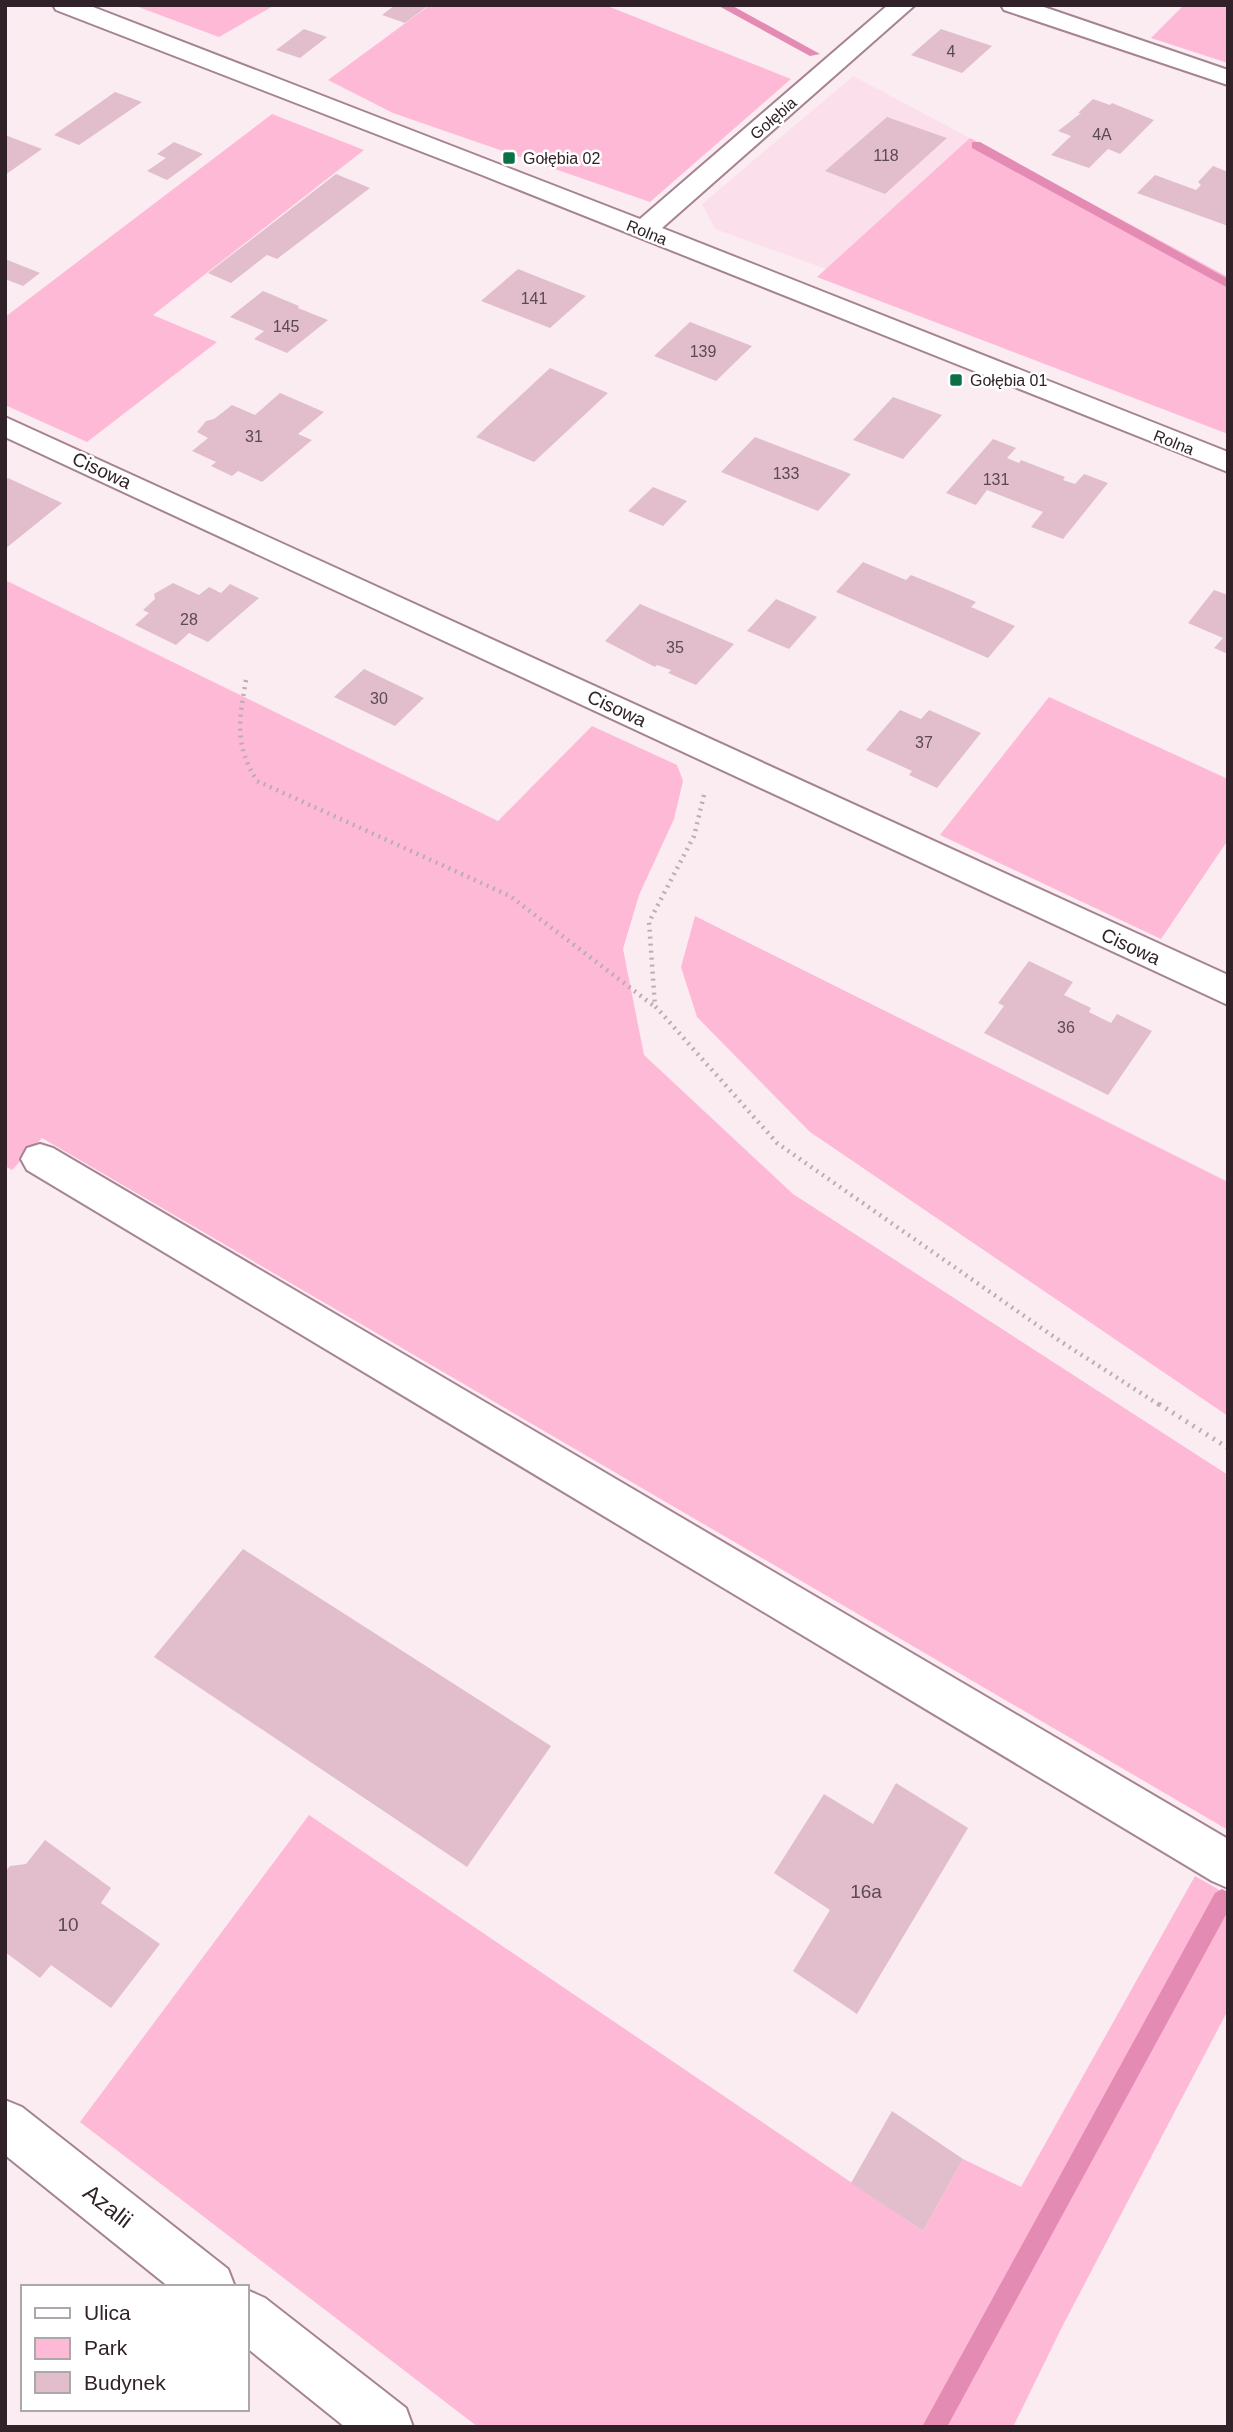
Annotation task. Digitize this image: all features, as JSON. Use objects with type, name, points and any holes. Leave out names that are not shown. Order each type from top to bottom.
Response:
[{"type":"street","name":"Rolna","points":[[65,5],[643,230],[1228,463]]},
{"type":"street","name":"Gołębia","points":[[643,230],[903,5]]},
{"type":"street","points":[[1013,5],[1228,78]]},
{"type":"street","name":"Cisowa","points":[[5,426],[1228,991]]},
{"type":"street","points":[[40,1159],[1228,1865]]},
{"type":"street","name":"Azalii","points":[[5,2124],[207,2285]]},
{"type":"street","points":[[248,2317],[387,2427]]},
{"type":"path","points":[[246,680],[238,730],[243,761],[257,781],[510,896],[655,1006],[778,1143],[1060,1341],[1228,1448]]},
{"type":"path","points":[[655,1006],[649,922],[694,836],[704,796],[705,749]]},
{"type":"shaded area","points":[[853,76],[970,138],[826,269],[715,229],[702,204]]},
{"type":"green space","points":[[133,5],[275,5],[219,37]]},
{"type":"green space","points":[[430,5],[605,5],[791,79],[650,202],[393,113],[328,80]]},
{"type":"green space","points":[[1184,5],[1228,5],[1228,63],[1151,38]]},
{"type":"green space","points":[[272,114],[364,150],[153,315],[217,342],[87,442],[5,405],[5,317]]},
{"type":"green space","points":[[970,138],[1228,277],[1228,434],[817,277]]},
{"type":"green space","points":[[5,580],[498,821],[592,726],[677,765],[683,781],[674,819],[639,895],[623,949],[644,1055],[793,1194],[1228,1475],[1228,1830],[42,1138],[12,1170],[5,1166]]},
{"type":"green space","points":[[1049,697],[1228,779],[1228,840],[1161,939],[940,835]]},
{"type":"green space","points":[[695,916],[1228,1182],[1228,1416],[810,1132],[697,1017],[681,967]]},
{"type":"green space","points":[[309,1815],[923,2231],[963,2159],[1021,2187],[1195,1876],[1228,1895],[1228,2010],[1062,2327],[1013,2427],[478,2427],[80,2122]]},
{"type":"building","points":[[395,5],[429,5],[405,23],[382,15]]},
{"type":"building","points":[[304,29],[327,37],[300,58],[276,50]]},
{"type":"building","points":[[941,29],[992,46],[962,73],[911,55]]},
{"type":"building","points":[[115,92],[142,102],[79,145],[54,135]]},
{"type":"building","points":[[1093,99],[1110,105],[1112,103],[1154,120],[1120,154],[1108,149],[1089,168],[1051,155],[1071,136],[1058,131],[1081,113],[1078,113]]},
{"type":"building","points":[[887,117],[947,138],[885,194],[825,171]]},
{"type":"building","points":[[5,135],[42,149],[5,175]]},
{"type":"building","points":[[174,142],[203,154],[167,180],[147,171],[166,158],[157,154]]},
{"type":"building","points":[[1213,166],[1228,172],[1228,226],[1137,193],[1155,175],[1196,190],[1201,185],[1198,182]]},
{"type":"building","points":[[336,174],[370,188],[277,259],[267,255],[231,283],[208,273]]},
{"type":"building","points":[[5,259],[40,273],[23,286],[5,279]]},
{"type":"building","points":[[518,269],[586,296],[550,328],[481,301]]},
{"type":"building","points":[[263,291],[328,320],[287,353],[254,339],[264,331],[230,317]]},
{"type":"building","points":[[690,322],[752,346],[716,381],[654,356]]},
{"type":"building","points":[[550,368],[608,393],[534,462],[476,437]]},
{"type":"building","points":[[280,393],[324,412],[298,434],[312,440],[262,482],[238,471],[232,476],[211,466],[216,462],[192,451],[208,438],[197,432],[206,421],[214,419],[232,405],[255,415]]},
{"type":"building","points":[[893,397],[942,415],[903,459],[853,440]]},
{"type":"building","points":[[755,437],[851,474],[818,511],[721,472]]},
{"type":"building","points":[[993,439],[1016,448],[1007,458],[1019,463],[1021,460],[1065,477],[1063,480],[1075,484],[1084,474],[1108,483],[1063,539],[1031,527],[1043,512],[987,490],[976,505],[946,493]]},
{"type":"building","points":[[8,478],[62,503],[5,549],[5,481]]},
{"type":"building","points":[[653,487],[687,501],[663,526],[628,511]]},
{"type":"building","points":[[863,562],[906,580],[911,575],[943,588],[976,602],[971,607],[1015,626],[988,658],[836,592]]},
{"type":"building","points":[[173,583],[199,595],[209,587],[221,593],[230,584],[259,598],[208,642],[189,633],[176,645],[135,625],[149,613],[143,610],[155,599],[154,594]]},
{"type":"building","points":[[1214,590],[1228,595],[1228,654],[1214,648],[1223,638],[1188,623]]},
{"type":"building","points":[[776,599],[817,617],[789,649],[747,631]]},
{"type":"building","points":[[640,604],[734,644],[696,685],[668,673],[671,670],[657,665],[655,667],[605,641]]},
{"type":"building","points":[[364,669],[424,698],[395,726],[334,697]]},
{"type":"building","points":[[900,710],[921,719],[929,710],[981,733],[937,788],[909,775],[912,771],[866,750]]},
{"type":"building","points":[[1029,961],[1073,982],[1064,995],[1091,1008],[1089,1012],[1111,1023],[1117,1014],[1152,1031],[1108,1095],[984,1033],[1004,1006],[998,1003]]},
{"type":"building","points":[[243,1549],[551,1746],[467,1867],[154,1657]]},
{"type":"building","points":[[896,1783],[968,1828],[857,2014],[793,1971],[830,1910],[774,1873],[824,1794],[873,1824]]},
{"type":"building","points":[[45,1840],[111,1888],[101,1903],[160,1944],[111,2008],[51,1965],[40,1978],[5,1952],[5,1872],[10,1866],[26,1864]]},
{"type":"building","points":[[892,2111],[963,2159],[923,2231],[851,2183]]},
{"type":"waterway","points":[[722,5],[814,54]]},
{"type":"waterway","points":[[976,145],[1228,284]]},
{"type":"waterway","points":[[934,2427],[1222,1900]]},
{"type":"place","name":"Gołębia 02","points":[[509,158]]},
{"type":"place","name":"Gołębia 01","points":[[956,380]]}]
